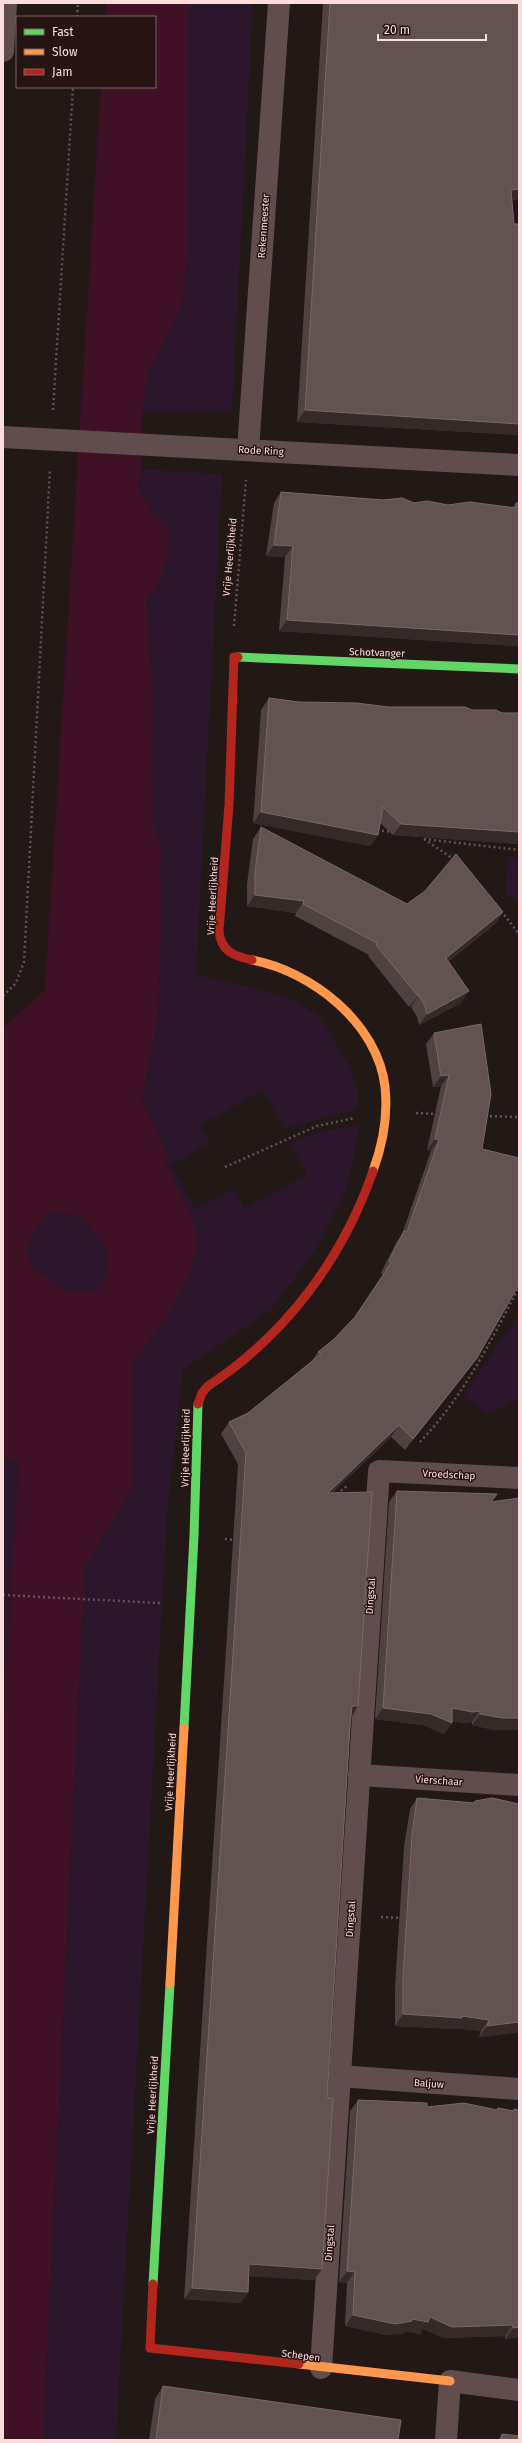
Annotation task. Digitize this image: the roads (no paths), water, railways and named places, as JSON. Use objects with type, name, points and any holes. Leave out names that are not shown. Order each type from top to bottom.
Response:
[{"type":"street","points":[[3,50],[6,3]]},
{"type":"street","name":"Rekenmeester","points":[[248,450],[279,3]]},
{"type":"street","name":"Rode Ring","points":[[3,437],[519,465]]},
{"type":"street","name":"Schotvanger","points":[[234,657],[519,669]]},
{"type":"street","name":"Vrije Heerlijkheid","points":[[150,2348],[194,1536],[198,1403],[202,1393],[259,1349],[289,1318],[309,1291],[353,1218],[384,1140],[386,1111],[384,1084],[375,1055],[356,1023],[327,993],[300,974],[271,964],[236,956],[227,952],[220,944],[219,931],[229,805],[234,657]]},
{"type":"street","name":"Vroedschap","points":[[379,1471],[519,1478]]},
{"type":"street","name":"Dingstal","points":[[321,2368],[379,1471]]},
{"type":"street","name":"Vierschaar","points":[[359,1775],[519,1785]]},
{"type":"street","name":"Baljuw","points":[[340,2076],[519,2089]]},
{"type":"street","name":"Schepen","points":[[150,2348],[450,2381]]},
{"type":"street","points":[[446,2440],[450,2381],[519,2390]]}]
